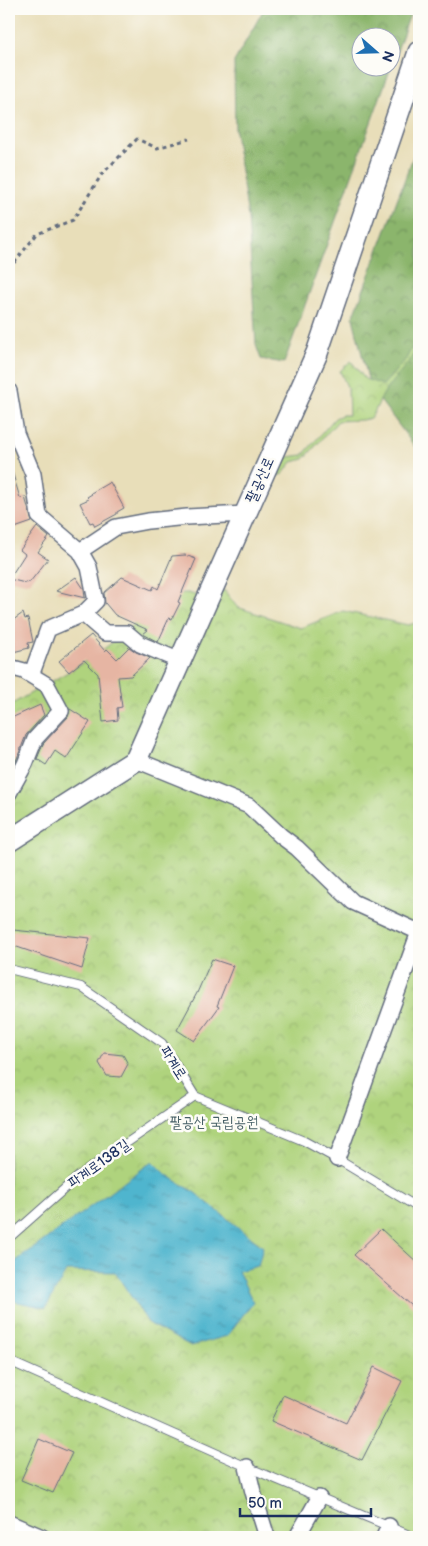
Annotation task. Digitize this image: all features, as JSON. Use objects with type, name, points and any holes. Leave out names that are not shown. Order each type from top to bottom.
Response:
[{"type":"street","name":"팔공산로","points":[[136,760],[317,353],[419,52]]},
{"type":"street","points":[[9,391],[16,434],[33,474],[39,516],[80,551],[89,567],[96,601],[83,614],[48,629],[32,673],[9,667]]},
{"type":"street","points":[[80,551],[116,527],[187,516],[246,514]]},
{"type":"street","points":[[83,614],[105,633],[127,633],[140,644],[180,661]]},
{"type":"street","points":[[9,793],[25,764],[35,738],[61,711],[48,685],[24,671]]},
{"type":"street","points":[[9,841],[136,760],[249,806],[281,836],[298,848],[353,902],[419,932],[337,1159]]},
{"type":"street","points":[[247,1468],[267,1537]]},
{"type":"street","points":[[297,1537],[319,1498]]},
{"type":"street","points":[[12,1529],[42,1537]]},
{"type":"lane","name":"파계로","points":[[9,969],[81,987],[162,1043],[195,1096],[304,1141],[417,1207],[419,1210]]},
{"type":"lane","name":"파계로138길","points":[[9,1238],[80,1175],[195,1096]]},
{"type":"lane","points":[[9,1361],[247,1468],[319,1498],[386,1532],[414,1537]]},
{"type":"path","points":[[9,269],[37,234],[73,220],[102,174],[136,139],[157,148],[189,139]]},
{"type":"green space","points":[[264,9],[412,9],[400,42],[400,28],[350,28],[350,78],[387,78],[284,363],[261,359],[256,345],[248,217],[235,132],[234,62]]},
{"type":"green space","points":[[419,141],[419,452],[370,387],[353,318]]},
{"type":"green space","points":[[419,334],[416,349],[412,356],[386,391],[371,418],[338,421],[304,459],[292,462],[283,474],[276,476],[264,491],[275,472],[288,457],[303,455],[335,418],[349,415],[348,389],[340,371],[351,361],[365,379],[383,385],[406,359]]},
{"type":"green space","name":"팔공산 국립공원","points":[[224,590],[237,607],[301,628],[343,611],[408,625],[419,622],[419,1537],[9,1537],[9,706],[79,666],[105,648],[135,623],[162,594],[188,593],[202,597]]},
{"type":"water","points":[[153,1161],[167,1175],[194,1192],[263,1247],[258,1266],[238,1271],[253,1302],[227,1336],[191,1346],[149,1324],[115,1272],[66,1271],[46,1308],[9,1300],[9,1280],[16,1261]]},
{"type":"building","points":[[12,471],[20,498],[25,497],[32,522],[9,530],[9,472]]},
{"type":"building","points":[[110,482],[124,508],[95,526],[93,522],[90,523],[80,503],[89,499],[87,497],[91,493]]},
{"type":"building","points":[[37,527],[49,537],[38,552],[48,559],[30,582],[25,583],[9,579],[25,554],[20,550]]},
{"type":"building","points":[[185,555],[196,559],[178,602],[180,603],[172,619],[169,618],[158,642],[143,634],[148,630],[115,615],[105,603],[104,593],[122,577],[152,590],[154,586],[158,589],[172,556]]},
{"type":"building","points":[[76,577],[84,589],[85,598],[56,591]]},
{"type":"building","points":[[23,613],[25,619],[28,618],[33,642],[28,643],[29,648],[9,653],[9,623]]},
{"type":"building","points":[[91,635],[105,651],[107,649],[117,659],[129,647],[150,658],[131,676],[118,677],[122,707],[117,708],[118,720],[103,722],[98,674],[84,660],[69,672],[59,661]]},
{"type":"building","points":[[40,705],[44,715],[26,735],[16,761],[9,764],[9,719]]},
{"type":"building","points":[[70,709],[90,722],[66,759],[55,751],[46,765],[37,759],[43,744],[68,717]]},
{"type":"building","points":[[13,930],[90,938],[82,969],[11,945]]},
{"type":"building","points":[[212,959],[233,966],[217,1006],[219,1007],[194,1041],[177,1030],[197,993]]},
{"type":"building","points":[[104,1053],[123,1055],[128,1064],[121,1077],[107,1076],[99,1063]]},
{"type":"building","points":[[381,1229],[419,1264],[419,1312],[354,1255]]},
{"type":"building","points":[[374,1367],[402,1381],[362,1460],[271,1421],[283,1395],[346,1423]]},
{"type":"building","points":[[39,1439],[72,1453],[53,1493],[21,1480]]}]
